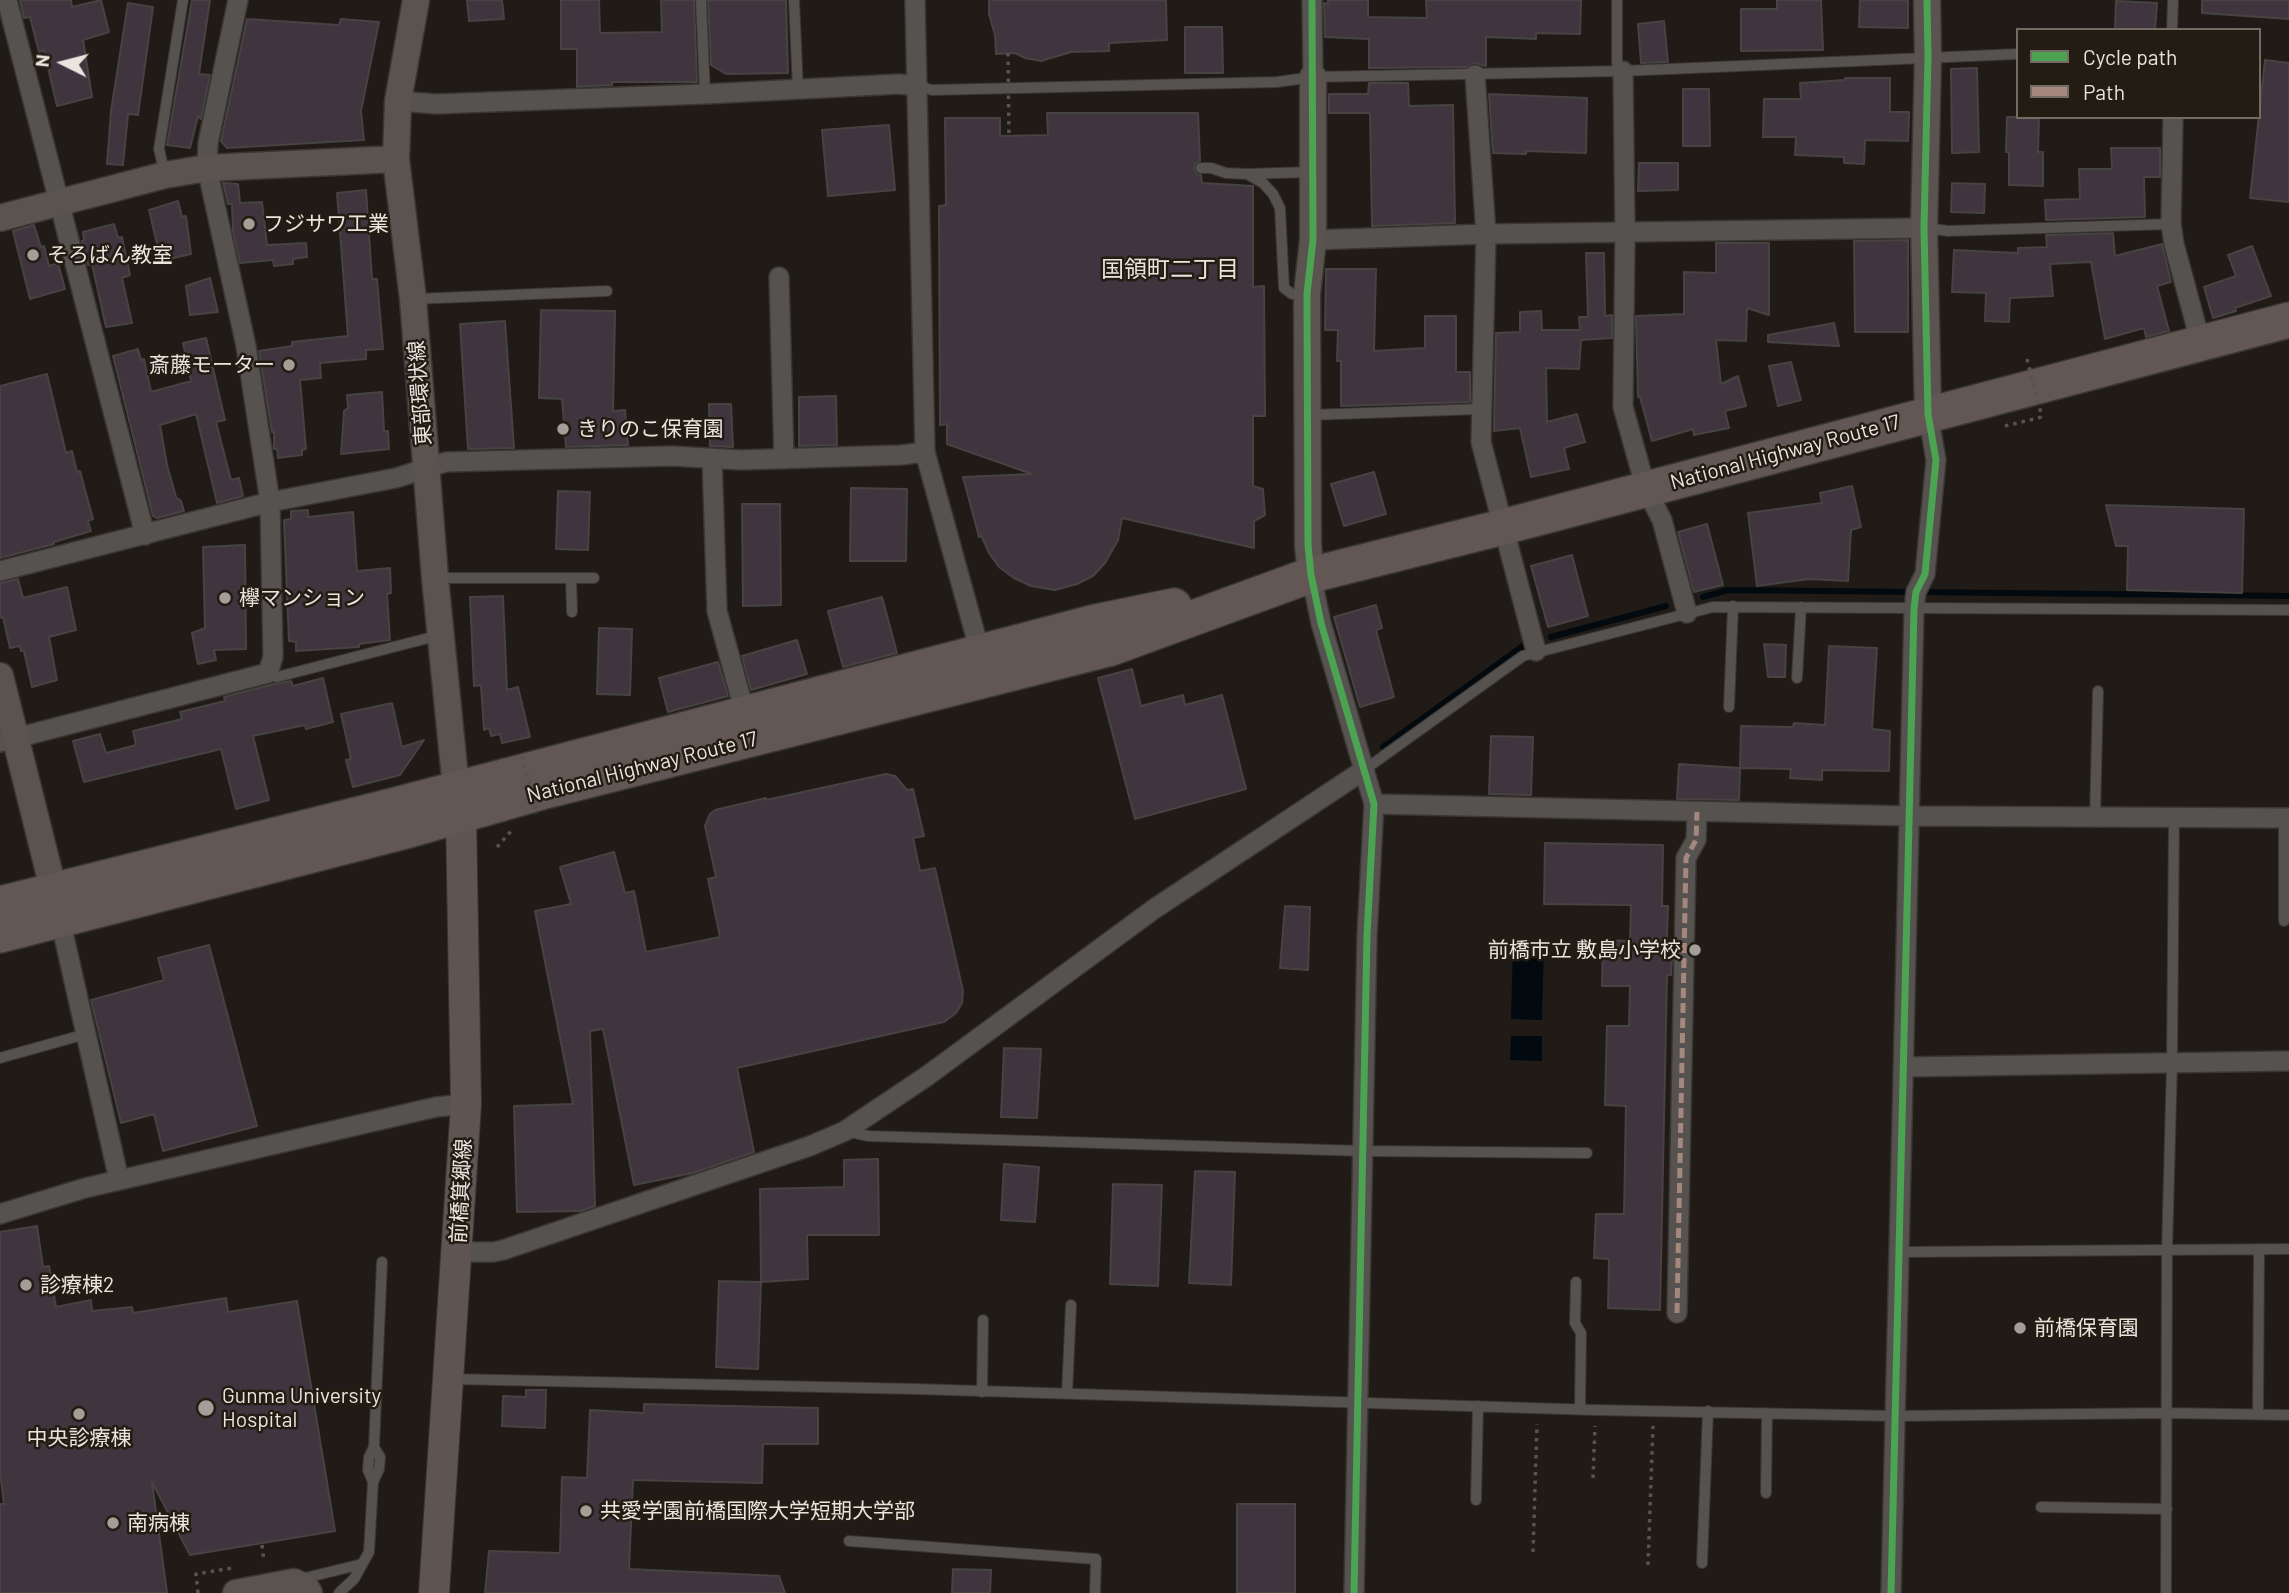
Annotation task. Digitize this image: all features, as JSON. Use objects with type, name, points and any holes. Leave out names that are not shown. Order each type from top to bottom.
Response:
[{"type":"highway","name":"National Highway Route 17","points":[[0,934],[57,904],[458,802],[745,713],[1096,622],[1296,580],[2289,320]]},
{"type":"highway","name":"National Highway Route 17","points":[[458,802],[545,791],[1111,648],[1296,580]]},
{"type":"highway","name":"National Highway Route 17","points":[[0,904],[57,904]]},
{"type":"main road","name":"前橋箕郷線","points":[[433,1593],[466,1104],[458,802]]},
{"type":"street","points":[[7,0],[145,535]]},
{"type":"street","points":[[8,740],[268,673],[273,657],[270,502],[246,346],[207,167],[208,143],[238,0]]},
{"type":"street","name":"東部環状線","points":[[416,0],[398,101],[396,159],[413,299],[440,635],[458,802]]},
{"type":"street","points":[[915,0],[925,453],[981,652]]},
{"type":"street","points":[[1312,0],[1312,240],[1307,294],[1308,545],[1296,580],[1321,623],[1374,804],[1367,934],[1353,1593]]},
{"type":"street","points":[[1891,1593],[1914,609],[1916,592],[1925,574],[1936,460],[1928,414],[1924,228],[1927,0]]},
{"type":"street","points":[[1623,71],[1623,407],[1646,489],[1662,520],[1687,613]]},
{"type":"street","points":[[1475,75],[1486,234],[1480,409],[1482,451],[1536,651]]},
{"type":"street","points":[[398,101],[436,104],[900,84],[918,86]]},
{"type":"street","points":[[2173,119],[2171,224],[2201,345]]},
{"type":"street","points":[[0,218],[165,175],[207,167],[396,159]]},
{"type":"street","points":[[1312,240],[1486,234],[1924,228]]},
{"type":"street","points":[[779,277],[784,458]]},
{"type":"street","points":[[0,571],[270,502],[396,478],[446,462],[671,456],[784,458],[925,453]]},
{"type":"street","points":[[712,458],[718,611],[745,713]]},
{"type":"street","points":[[0,676],[8,740],[57,904],[119,1180]]},
{"type":"street","points":[[458,1252],[483,1253],[503,1250],[810,1146],[845,1131],[927,1076],[1154,909],[1364,770]]},
{"type":"street","points":[[1374,804],[1909,816],[2286,818]]},
{"type":"street","points":[[1677,1313],[1686,858],[1696,841],[1697,812]]},
{"type":"street","points":[[1904,1067],[2289,1061]]},
{"type":"street","points":[[0,1213],[119,1180],[436,1107],[466,1104]]},
{"type":"street","points":[[236,1593],[302,1587]]},
{"type":"lane","points":[[165,175],[159,149],[183,0]]},
{"type":"lane","points":[[701,0],[705,94]]},
{"type":"lane","points":[[794,0],[798,89]]},
{"type":"lane","points":[[1617,0],[1617,62],[1623,71]]},
{"type":"lane","points":[[2172,28],[2173,0]]},
{"type":"lane","points":[[918,86],[932,90],[1277,82],[1313,77],[1623,71],[2016,54]]},
{"type":"lane","points":[[1201,168],[1247,174],[1311,172]]},
{"type":"lane","points":[[1247,174],[1263,183],[1280,208],[1284,288],[1292,294],[1307,294]]},
{"type":"lane","points":[[1924,228],[1948,231],[2171,224]]},
{"type":"lane","points":[[413,299],[607,291]]},
{"type":"lane","points":[[1307,415],[1480,409]]},
{"type":"lane","points":[[435,578],[594,578]]},
{"type":"lane","points":[[571,579],[572,612]]},
{"type":"lane","points":[[1729,707],[1733,606]]},
{"type":"lane","points":[[1364,770],[1511,664],[1536,651],[1713,607],[2289,610]]},
{"type":"lane","points":[[1797,678],[1801,607]]},
{"type":"lane","points":[[268,673],[277,677],[440,635]]},
{"type":"lane","points":[[2095,818],[2098,691]]},
{"type":"lane","points":[[2166,1593],[2167,1250],[2174,818]]},
{"type":"lane","points":[[2284,921],[2286,818]]},
{"type":"lane","points":[[0,1058],[86,1034]]},
{"type":"lane","points":[[845,1131],[868,1136],[1363,1151],[1587,1153]]},
{"type":"lane","points":[[2258,1413],[2259,1249]]},
{"type":"lane","points":[[1899,1252],[2289,1249]]},
{"type":"lane","points":[[339,1593],[355,1579],[369,1552],[373,1482],[368,1470],[369,1457],[374,1447],[382,1262]]},
{"type":"lane","points":[[1576,1282],[1575,1323],[1581,1333],[1580,1408]]},
{"type":"lane","points":[[1066,1394],[1071,1305]]},
{"type":"lane","points":[[982,1392],[983,1320]]},
{"type":"lane","points":[[448,1380],[1895,1416],[2168,1413],[2289,1415]]},
{"type":"lane","points":[[1476,1500],[1478,1406]]},
{"type":"lane","points":[[1702,1563],[1709,1411]]},
{"type":"lane","points":[[1766,1493],[1767,1413]]},
{"type":"lane","points":[[2041,1507],[2167,1509]]},
{"type":"lane","points":[[849,1541],[1097,1559],[1095,1593]]},
{"type":"lane","points":[[302,1587],[362,1564]]},
{"type":"path","points":[[1008,53],[1009,136]]},
{"type":"path","points":[[2005,426],[2042,417],[2027,359]]},
{"type":"path","points":[[522,756],[537,814]]},
{"type":"path","points":[[1533,1552],[1537,1407]]},
{"type":"path","points":[[1593,1478],[1595,1410]]},
{"type":"path","points":[[1648,1565],[1653,1410]]},
{"type":"shaded area","points":[[1513,941],[1544,942],[1542,1020],[1511,1019]]},
{"type":"shaded area","points":[[1511,1036],[1542,1036],[1542,1061],[1510,1060]]},
{"type":"building","points":[[20,0],[71,0],[72,7],[101,0],[109,32],[83,40],[92,97],[57,106],[44,50],[39,52],[30,17],[24,18]]},
{"type":"building","points":[[192,0],[210,0],[199,74],[210,75],[201,119],[198,116],[190,148],[167,145]]},
{"type":"building","points":[[467,0],[502,0],[504,19],[469,21]]},
{"type":"building","points":[[561,0],[599,0],[600,33],[662,32],[661,0],[694,0],[697,82],[612,82],[612,85],[577,87],[577,49],[561,49]]},
{"type":"building","points":[[708,0],[786,0],[788,73],[726,74],[711,65]]},
{"type":"building","points":[[989,0],[1166,0],[1167,40],[1109,43],[1109,51],[1071,52],[1041,61],[1015,53],[996,54]]},
{"type":"building","points":[[1328,0],[1368,0],[1368,17],[1427,18],[1426,0],[1581,0],[1580,34],[1536,33],[1536,39],[1486,37],[1486,66],[1475,63],[1467,67],[1369,68],[1369,39],[1325,37],[1324,3],[1328,4]]},
{"type":"building","points":[[1777,0],[1821,0],[1823,50],[1741,51],[1741,9],[1777,9]]},
{"type":"building","points":[[1860,0],[1908,0],[1908,28],[1859,27]]},
{"type":"building","points":[[2202,0],[2289,0],[2289,19],[2202,13]]},
{"type":"building","points":[[2116,1],[2157,3],[2155,28],[2115,28]]},
{"type":"building","points":[[128,3],[153,7],[138,115],[128,114],[123,165],[107,164],[111,111]]},
{"type":"building","points":[[247,19],[339,25],[341,19],[379,22],[361,111],[364,140],[227,148],[221,141]]},
{"type":"building","points":[[1664,21],[1668,62],[1641,63],[1638,24]]},
{"type":"building","points":[[1185,27],[1222,27],[1223,73],[1185,73]]},
{"type":"building","points":[[2265,60],[2289,63],[2289,202],[2250,198],[2259,119],[2261,119]]},
{"type":"building","points":[[1977,68],[1979,152],[1952,153],[1951,69]]},
{"type":"building","points":[[1845,78],[1890,78],[1890,112],[1909,112],[1908,141],[1865,140],[1864,164],[1844,163],[1844,157],[1795,155],[1796,137],[1763,137],[1764,99],[1801,99],[1800,83]]},
{"type":"building","points":[[1369,83],[1408,83],[1409,106],[1453,105],[1455,223],[1372,226],[1370,113],[1329,113],[1329,94],[1368,94]]},
{"type":"building","points":[[1683,89],[1709,89],[1710,146],[1683,146]]},
{"type":"building","points":[[1489,94],[1587,98],[1586,153],[1493,153]]},
{"type":"building","points":[[1047,113],[1198,113],[1200,161],[1195,164],[1194,169],[1201,175],[1202,183],[1253,186],[1253,287],[1264,286],[1265,416],[1253,416],[1253,486],[1263,489],[1265,515],[1254,521],[1254,548],[1122,518],[1118,540],[1105,563],[1093,576],[1055,590],[1031,586],[1014,578],[999,567],[981,535],[979,537],[963,477],[1032,474],[947,444],[947,424],[940,425],[939,206],[946,205],[945,118],[1000,118],[1000,136],[1048,135]]},
{"type":"building","points":[[2007,117],[2039,119],[2038,152],[2043,152],[2043,186],[2009,185],[2009,152],[2006,152]]},
{"type":"building","points":[[889,125],[895,190],[828,196],[822,130]]},
{"type":"building","points":[[2111,148],[2160,148],[2160,177],[2144,177],[2145,217],[2046,220],[2045,200],[2080,199],[2079,169],[2112,169]]},
{"type":"building","points":[[1639,163],[1678,163],[1678,190],[1638,191]]},
{"type":"building","name":"フジサワ工業","points":[[223,183],[238,184],[240,203],[262,202],[267,245],[306,243],[307,257],[293,259],[293,264],[274,266],[273,260],[240,263],[233,232],[232,204],[228,204]]},
{"type":"building","points":[[1952,183],[1985,184],[1984,213],[1951,212]]},
{"type":"building","points":[[366,190],[372,279],[377,279],[383,349],[366,350],[366,359],[320,363],[321,378],[300,380],[306,449],[302,450],[302,455],[278,458],[277,449],[274,449],[274,432],[259,351],[292,346],[292,342],[348,336],[337,193]]},
{"type":"building","points":[[178,201],[182,217],[186,216],[191,254],[161,261],[149,210]]},
{"type":"building","points":[[114,224],[118,238],[122,237],[130,275],[122,278],[132,323],[106,327],[92,264],[88,265],[82,241],[83,232]]},
{"type":"building","points":[[34,225],[41,247],[44,246],[49,266],[58,263],[65,289],[30,299],[13,231]]},
{"type":"building","points":[[2113,233],[2115,256],[2162,244],[2171,282],[2157,286],[2169,331],[2146,337],[2144,328],[2105,339],[2091,262],[2050,264],[2053,296],[2010,298],[2009,322],[1985,321],[1986,293],[1952,292],[1954,250],[2018,253],[2018,248],[2047,247],[2046,235]]},
{"type":"building","points":[[1908,240],[1908,332],[1855,332],[1854,241]]},
{"type":"building","points":[[1716,243],[1769,243],[1769,315],[1747,308],[1746,341],[1716,340],[1721,384],[1738,376],[1746,406],[1725,411],[1729,428],[1694,435],[1693,429],[1652,441],[1638,397],[1636,316],[1684,314],[1684,272],[1716,273]]},
{"type":"building","points":[[2252,246],[2271,296],[2213,318],[2204,287],[2236,276],[2228,255]]},
{"type":"building","points":[[1586,253],[1604,253],[1605,316],[1612,315],[1612,338],[1581,340],[1579,369],[1546,368],[1547,422],[1577,414],[1585,442],[1564,448],[1569,469],[1531,477],[1520,428],[1494,431],[1496,333],[1520,332],[1520,312],[1541,311],[1542,330],[1580,330],[1579,317],[1588,317]]},
{"type":"building","points":[[1326,269],[1376,269],[1374,351],[1425,348],[1425,316],[1456,316],[1456,372],[1470,372],[1470,402],[1341,406],[1341,361],[1337,361],[1338,330],[1325,330]]},
{"type":"building","points":[[210,278],[218,312],[190,315],[186,286]]},
{"type":"building","points":[[541,310],[615,311],[613,411],[625,410],[628,445],[566,447],[562,399],[539,398]]},
{"type":"building","points":[[505,321],[514,448],[468,449],[460,324]]},
{"type":"building","points":[[1834,323],[1839,346],[1768,342],[1768,335]]},
{"type":"building","points":[[206,338],[225,420],[216,422],[231,480],[239,478],[243,496],[217,503],[196,414],[160,425],[167,465],[176,497],[181,501],[184,511],[157,518],[153,516],[113,356],[138,349],[141,360],[144,359],[151,392],[191,381],[183,343]]},
{"type":"building","points":[[1791,362],[1801,400],[1778,406],[1769,366]]},
{"type":"building","points":[[47,374],[66,453],[72,451],[77,472],[80,471],[93,519],[88,521],[91,531],[0,558],[0,386]]},
{"type":"building","points":[[382,392],[384,431],[388,431],[389,449],[341,454],[344,411],[348,408],[347,395]]},
{"type":"building","points":[[836,396],[837,445],[799,446],[799,397]]},
{"type":"building","points":[[709,404],[731,404],[733,447],[710,446]]},
{"type":"building","points":[[1374,472],[1386,514],[1344,526],[1331,484]]},
{"type":"building","points":[[1852,486],[1861,527],[1851,530],[1848,581],[1809,579],[1757,586],[1748,513],[1822,503],[1820,493]]},
{"type":"building","points":[[851,488],[907,489],[906,561],[850,561]]},
{"type":"building","points":[[558,491],[590,492],[588,550],[556,549]]},
{"type":"building","points":[[742,504],[780,504],[781,605],[743,606]]},
{"type":"building","points":[[2106,505],[2244,509],[2242,593],[2127,590],[2128,546],[2116,546]]},
{"type":"building","points":[[308,510],[308,517],[353,512],[357,571],[390,568],[391,593],[387,594],[390,640],[359,644],[359,647],[296,651],[296,642],[289,641],[284,520],[291,519],[291,511]]},
{"type":"building","points":[[1707,524],[1723,585],[1694,592],[1678,532]]},
{"type":"building","name":"欅マンション","points":[[245,545],[246,649],[214,650],[216,660],[198,664],[192,633],[205,628],[203,547]]},
{"type":"building","points":[[1572,555],[1588,616],[1548,627],[1531,566]]},
{"type":"building","points":[[18,579],[23,598],[67,587],[76,630],[49,637],[57,680],[32,687],[24,651],[21,651],[20,646],[10,648],[3,617],[0,618],[0,583]]},
{"type":"building","points":[[503,596],[507,690],[518,687],[530,737],[502,743],[500,734],[491,736],[489,728],[484,730],[481,685],[474,686],[470,597]]},
{"type":"building","points":[[882,597],[897,653],[843,667],[828,611]]},
{"type":"building","points":[[1376,605],[1382,628],[1376,630],[1394,697],[1360,707],[1334,617]]},
{"type":"building","points":[[599,628],[632,629],[630,695],[597,694]]},
{"type":"building","points":[[797,640],[807,674],[751,690],[742,656]]},
{"type":"building","points":[[1764,644],[1786,645],[1785,677],[1768,677]]},
{"type":"building","points":[[1829,646],[1877,648],[1872,729],[1890,731],[1889,771],[1822,770],[1822,780],[1790,778],[1791,769],[1740,768],[1741,726],[1793,727],[1794,723],[1825,725]]},
{"type":"building","points":[[718,662],[728,696],[668,712],[659,678]]},
{"type":"building","points":[[1132,669],[1141,706],[1183,695],[1185,705],[1222,695],[1246,789],[1135,819],[1098,678]]},
{"type":"building","points":[[323,678],[333,722],[306,729],[305,725],[253,736],[269,800],[236,809],[221,749],[84,782],[73,741],[100,734],[106,753],[136,745],[133,731],[182,719],[180,712],[225,701],[224,697],[274,684],[291,681],[293,686]]},
{"type":"building","points":[[392,703],[402,747],[424,740],[400,775],[353,787],[346,760],[351,759],[341,714]]},
{"type":"building","points":[[1491,736],[1533,737],[1531,795],[1489,794]]},
{"type":"building","points":[[1679,764],[1740,768],[1739,800],[1677,799]]},
{"type":"building","points":[[886,774],[895,776],[907,790],[913,789],[924,836],[913,838],[920,871],[935,868],[963,991],[962,1003],[956,1013],[944,1022],[737,1068],[754,1152],[693,1173],[634,1185],[603,1029],[590,1031],[595,1206],[581,1211],[517,1212],[514,1106],[573,1104],[535,911],[571,904],[560,867],[614,852],[625,893],[634,891],[646,952],[720,937],[708,879],[716,877],[705,826],[710,814],[715,810],[766,798]]},
{"type":"building","points":[[1545,843],[1663,845],[1662,906],[1668,906],[1666,959],[1672,959],[1671,975],[1667,975],[1660,1310],[1608,1308],[1609,1259],[1594,1258],[1596,1214],[1624,1214],[1626,1106],[1605,1105],[1607,1026],[1629,1026],[1630,986],[1602,986],[1603,940],[1630,941],[1631,905],[1544,904]]},
{"type":"building","points":[[1285,906],[1310,907],[1308,970],[1280,968]]},
{"type":"building","points":[[209,945],[257,1126],[163,1151],[154,1114],[121,1123],[91,1000],[164,980],[158,958]]},
{"type":"building","points":[[1004,1048],[1041,1049],[1037,1118],[1001,1117]]},
{"type":"building","points":[[878,1159],[879,1235],[807,1235],[808,1279],[761,1282],[760,1189],[844,1187],[844,1160]]},
{"type":"building","points":[[1004,1164],[1039,1167],[1035,1222],[1001,1220]]},
{"type":"building","points":[[1195,1171],[1235,1172],[1231,1285],[1189,1283]]},
{"type":"building","points":[[1113,1184],[1162,1185],[1158,1286],[1110,1284]]},
{"type":"building","points":[[37,1226],[43,1267],[49,1266],[56,1307],[91,1300],[92,1311],[132,1307],[133,1313],[226,1298],[228,1312],[297,1301],[335,1531],[190,1555],[152,1482],[167,1593],[0,1593],[0,1504],[4,1504],[0,1472],[0,1232]]},
{"type":"building","points":[[719,1281],[761,1282],[758,1369],[716,1367]]},
{"type":"building","points":[[526,1390],[546,1390],[545,1428],[502,1426],[503,1396],[526,1397]]},
{"type":"building","points":[[644,1404],[818,1408],[818,1444],[763,1444],[762,1483],[633,1480],[629,1569],[779,1576],[785,1593],[485,1593],[489,1551],[560,1553],[562,1477],[587,1478],[590,1410],[644,1413]]},
{"type":"building","points":[[1237,1504],[1295,1504],[1295,1593],[1237,1593]]},
{"type":"building","points":[[953,1569],[991,1570],[990,1593],[952,1593]]},
{"type":"waterway","points":[[1703,597],[1728,590],[2289,596]]},
{"type":"waterway","points":[[1551,637],[1666,606]]},
{"type":"waterway","points":[[1383,747],[1527,643]]},
{"type":"marked path","points":[[1677,1313],[1686,858],[1696,840],[1697,812]]},
{"type":"cycle path","points":[[1312,0],[1313,240],[1307,294],[1308,545],[1321,623],[1374,804],[1367,935],[1354,1593]]},
{"type":"cycle path","points":[[1891,1593],[1914,609],[1916,592],[1925,574],[1936,460],[1928,414],[1924,228],[1927,0]]},
{"type":"place","name":"フジサワ工業","points":[[249,224]]},
{"type":"place","name":"そろばん教室","points":[[33,255]]},
{"type":"place","name":"斎藤モーター","points":[[289,365]]},
{"type":"place","name":"きりのこ保育園","points":[[563,429]]},
{"type":"place","name":"欅マンション","points":[[225,598]]},
{"type":"place","name":"前橋市立 敷島小学校","points":[[1695,950]]},
{"type":"place","name":"診療棟2","points":[[26,1285]]},
{"type":"place","name":"前橋保育園","points":[[2020,1328]]},
{"type":"place","name":"Gunma University Hospital","points":[[206,1408]]},
{"type":"place","name":"中央診療棟","points":[[79,1414]]},
{"type":"place","name":"共愛学園前橋国際大学短期大学部","points":[[586,1511]]},
{"type":"place","name":"南病棟","points":[[113,1523]]},
{"type":"district","name":"国領町二丁目","points":[[1170,269]]}]
